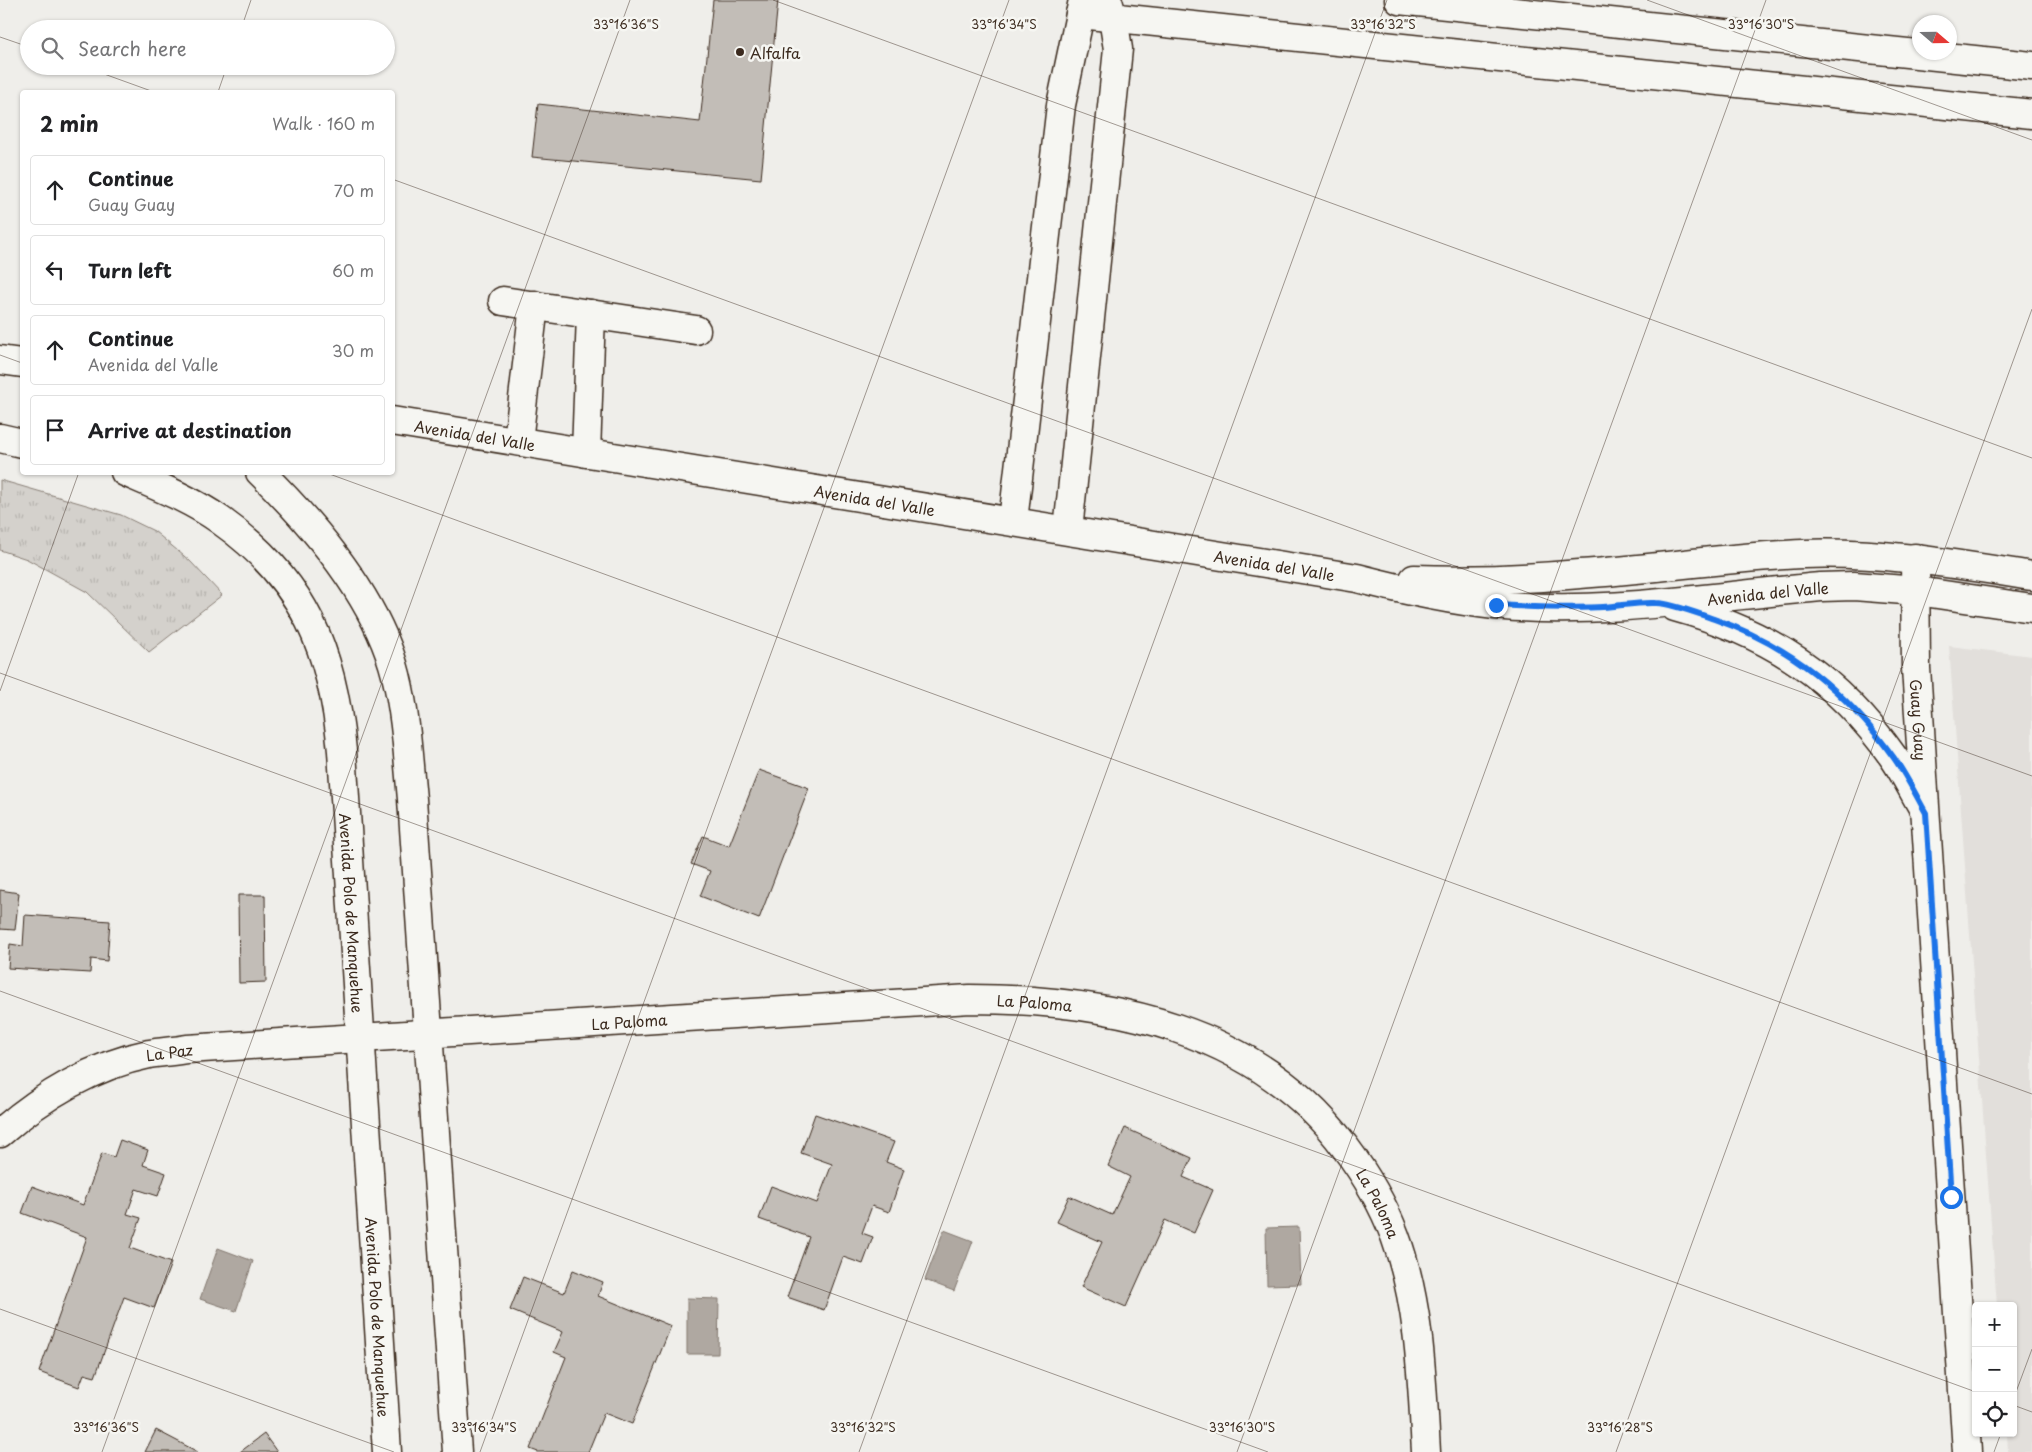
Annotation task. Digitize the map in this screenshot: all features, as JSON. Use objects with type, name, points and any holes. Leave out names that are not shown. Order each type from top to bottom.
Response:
[{"type":"street","points":[[1399,0],[2032,66]]},
{"type":"street","points":[[1013,521],[1061,105],[1082,7],[2032,114]]},
{"type":"street","points":[[1068,530],[1118,49],[1110,9]]},
{"type":"street","points":[[503,300],[696,330]]},
{"type":"street","points":[[518,441],[534,305]]},
{"type":"street","points":[[586,453],[591,314]]},
{"type":"street","points":[[0,360],[20,363]]},
{"type":"street","name":"Avenida del Valle","points":[[395,421],[1357,578],[1429,595],[1496,605],[1545,608],[1601,607],[1821,587],[1861,587],[1917,591],[2032,608]]},
{"type":"street","points":[[0,438],[20,443]]},
{"type":"street","name":"Avenida Polo de Manquehue","points":[[131,475],[195,505],[220,520],[266,559],[305,610],[319,638],[332,680],[339,715],[387,1452]]},
{"type":"street","points":[[263,475],[302,517],[340,564],[368,609],[390,657],[400,696],[412,799],[430,1033],[457,1452]]},
{"type":"street","name":"Avenida del Valle","points":[[1357,578],[1497,579],[1580,574],[1803,554],[1856,554],[1915,558],[2032,576]]},
{"type":"street","name":"Guay Guay","points":[[1915,558],[1917,591],[1916,668],[1967,1452]]},
{"type":"street","points":[[1657,602],[1737,627],[1775,646],[1811,669],[1840,694],[1869,726],[1894,759],[1926,813]]},
{"type":"street","name":"La Paloma","points":[[359,1038],[979,999],[1017,999],[1080,1006],[1146,1019],[1186,1031],[1251,1062],[1300,1098],[1321,1117],[1338,1138],[1359,1165],[1380,1200],[1395,1236],[1406,1276],[1415,1323],[1421,1372],[1426,1452]]},
{"type":"street","name":"La Paz","points":[[0,1133],[21,1114],[82,1077],[114,1064],[148,1054],[187,1049],[359,1038]]},
{"type":"shaded area","points":[[1949,646],[2032,656],[2032,1452],[2008,1452],[2007,1437],[2017,1437],[2017,1302],[1997,1302]]},
{"type":"shaded area","points":[[1299,1227],[1301,1284],[1267,1285],[1266,1228]]},
{"type":"shaded area","points":[[944,1230],[973,1241],[954,1291],[925,1280]]},
{"type":"shaded area","points":[[218,1248],[253,1261],[236,1311],[200,1299]]},
{"type":"shaded area","points":[[687,1298],[719,1299],[718,1354],[687,1354]]},
{"type":"green space","points":[[0,480],[121,515],[154,531],[190,561],[222,595],[149,652],[87,592],[27,559],[0,550]]},
{"type":"building","name":"Alfalfa","points":[[713,0],[778,0],[761,179],[532,157],[538,104],[700,122]]},
{"type":"building","points":[[759,770],[809,788],[759,919],[700,896],[710,871],[691,864],[703,836],[729,846]]},
{"type":"building","points":[[0,890],[19,893],[15,930],[0,929]]},
{"type":"building","points":[[238,895],[265,895],[266,982],[239,983]]},
{"type":"building","points":[[25,915],[110,921],[107,961],[91,959],[90,973],[8,968],[10,944],[23,946]]},
{"type":"building","points":[[815,1114],[894,1142],[886,1162],[904,1169],[889,1212],[872,1206],[862,1233],[873,1237],[863,1264],[843,1257],[824,1310],[787,1297],[809,1237],[759,1219],[771,1186],[817,1203],[832,1164],[801,1153]]},
{"type":"building","points":[[1125,1128],[1192,1158],[1183,1177],[1213,1190],[1194,1233],[1165,1220],[1126,1307],[1081,1287],[1102,1242],[1057,1222],[1069,1196],[1112,1215],[1130,1177],[1108,1166]]},
{"type":"building","points":[[120,1140],[148,1150],[143,1165],[166,1173],[158,1196],[136,1189],[127,1214],[141,1218],[130,1248],[171,1263],[154,1308],[124,1297],[95,1377],[84,1374],[79,1387],[39,1372],[87,1237],[22,1213],[32,1186],[83,1205],[102,1153],[114,1157]]},
{"type":"building","points":[[573,1270],[603,1282],[598,1296],[671,1326],[632,1424],[604,1413],[588,1452],[538,1452],[530,1449],[566,1357],[554,1352],[563,1332],[510,1310],[523,1277],[564,1293]]},
{"type":"building","points":[[156,1430],[198,1452],[145,1452]]},
{"type":"building","points":[[264,1434],[277,1452],[240,1452]]},
{"type":"place","name":"Alfalfa","points":[[740,52]]},
{"type":"route","points":[[1496,605],[1545,608],[1601,607],[1657,602],[1699,614],[1737,627],[1794,657],[1840,694],[1869,726],[1894,759],[1926,813],[1951,1197]]}]
